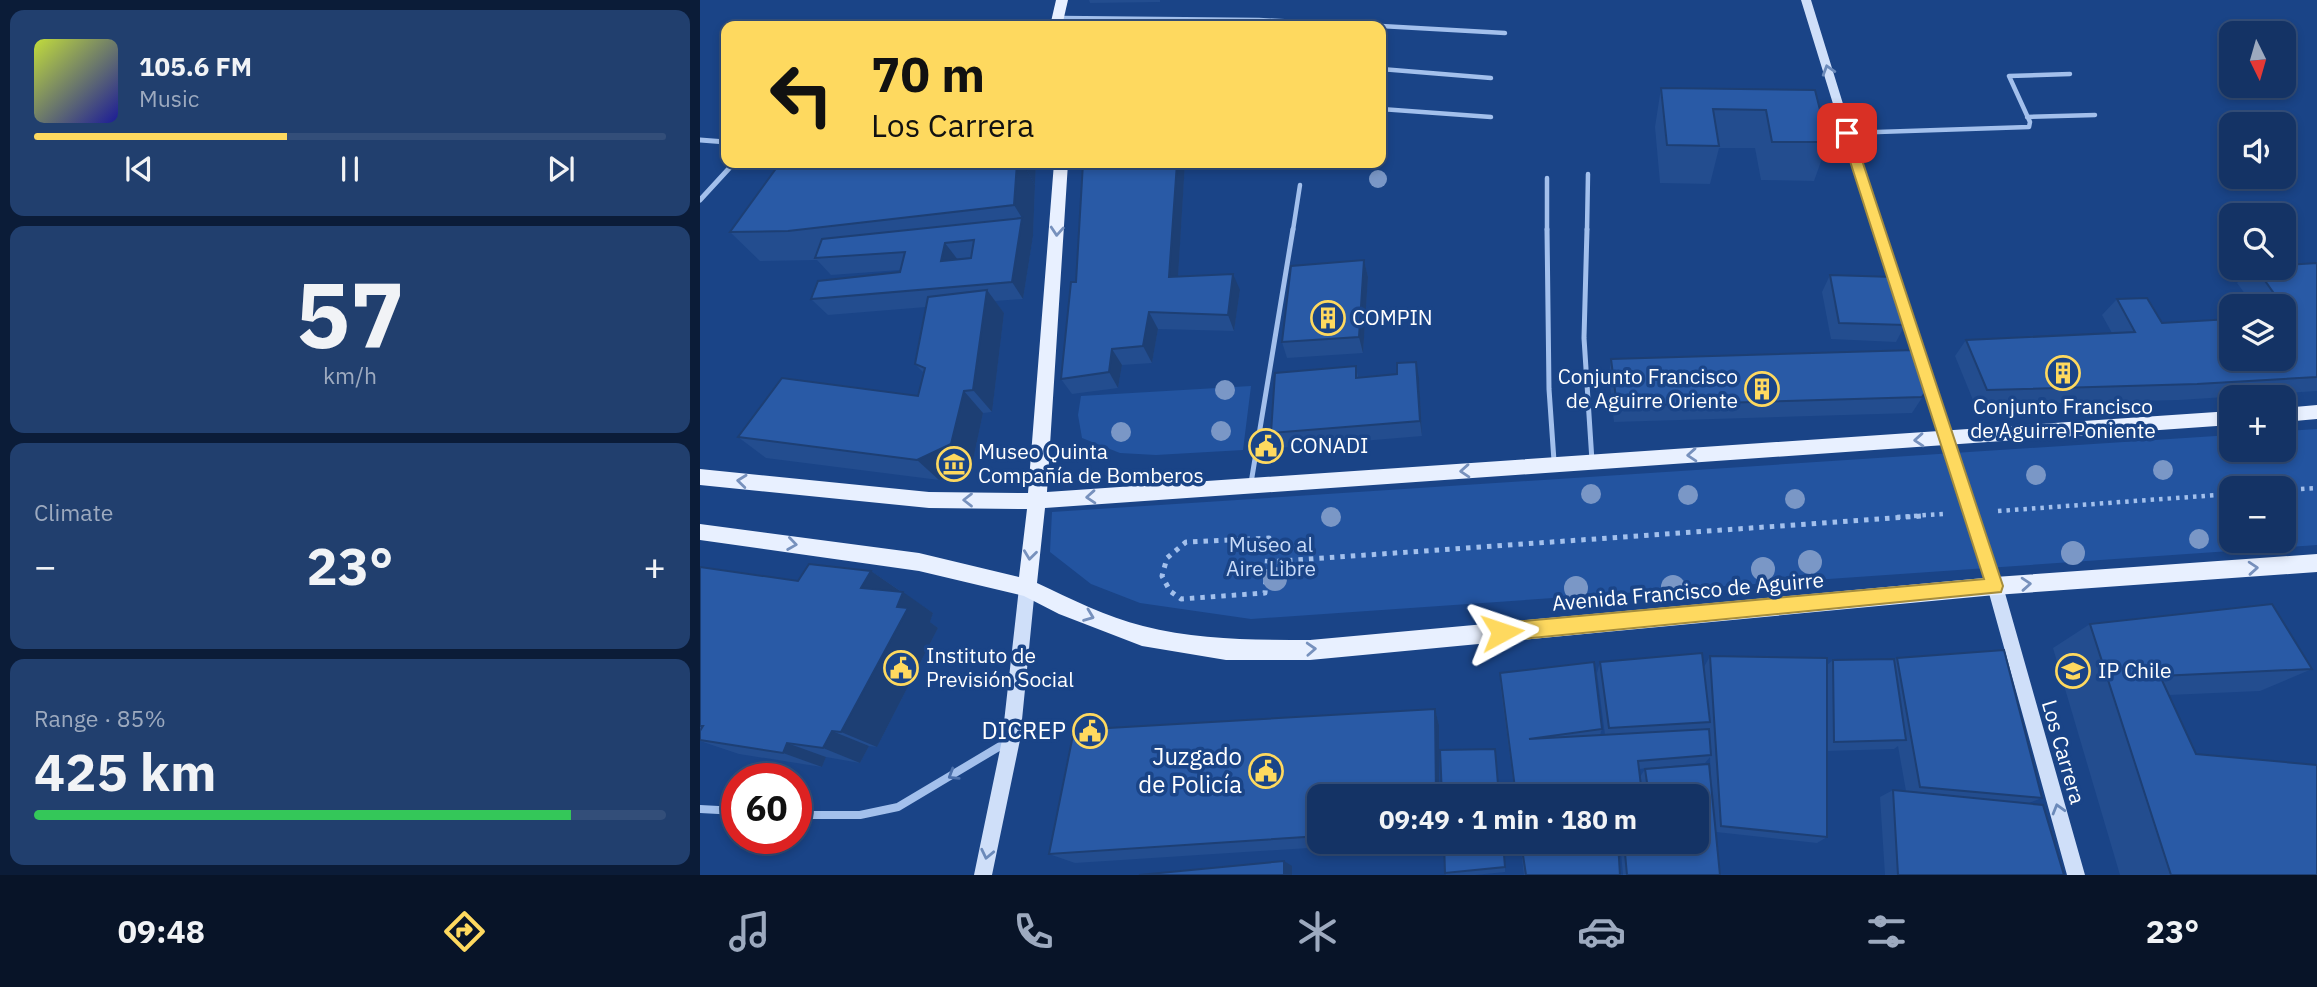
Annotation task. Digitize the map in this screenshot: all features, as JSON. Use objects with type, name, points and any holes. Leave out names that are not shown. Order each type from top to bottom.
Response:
[{"type":"main road","points":[[1056,21],[1062,0]]},
{"type":"main road","points":[[1027,588],[1037,501],[1061,168]]},
{"type":"main road","points":[[2296,414],[2317,412]]},
{"type":"main road","points":[[700,477],[929,500],[1037,501],[2219,419]]},
{"type":"main road","name":"Avenida Francisco de Aguirre","points":[[700,532],[919,562],[1027,588],[1066,607],[1142,636],[1226,650],[1310,650],[1995,586],[2317,563]]},
{"type":"street","name":"Los Carrera","points":[[1807,0],[1847,133],[1995,586],[2076,875]]},
{"type":"street","points":[[700,141],[721,142]]},
{"type":"street","points":[[700,200],[729,168]]},
{"type":"street","points":[[983,875],[1011,740],[1027,588]]},
{"type":"street","points":[[812,816],[839,818],[879,813],[898,807],[1011,740]]},
{"type":"street","points":[[700,810],[721,811]]},
{"type":"lane","points":[[1158,21],[1278,21]]},
{"type":"lane","points":[[1386,27],[1505,33]]},
{"type":"lane","points":[[1386,69],[1491,78]]},
{"type":"lane","points":[[1847,133],[2022,129],[2029,127],[2030,122],[2009,76],[2070,75]]},
{"type":"lane","points":[[1386,109],[1491,117]]},
{"type":"lane","points":[[2027,117],[2095,115]]},
{"type":"lane","points":[[1588,174],[1584,338],[1592,462]]},
{"type":"lane","points":[[1546,178],[1549,389],[1555,464]]},
{"type":"lane","points":[[1250,486],[1300,186]]},
{"type":"path","points":[[2296,489],[2317,488]]},
{"type":"path","points":[[1267,562],[2219,495]]},
{"type":"path","points":[[1269,538],[1267,562],[1265,593],[1181,599],[1171,591],[1162,576],[1167,558],[1186,542],[1269,538]]},
{"type":"green space","points":[[1251,386],[1243,450],[1156,455],[1120,453],[1082,438],[1078,415],[1081,396]]},
{"type":"green space","name":"Museo al Aire Libre","points":[[2317,429],[2317,545],[2296,546],[2296,476],[2219,476],[2219,552],[1251,619],[1140,603],[1091,584],[1050,552],[1052,512],[2219,436],[2219,462],[2296,462],[2296,430]]},
{"type":"building","points":[[1661,88],[1815,90],[1828,142],[1772,142],[1766,110],[1713,109],[1719,146],[1667,145]]},
{"type":"building","points":[[776,168],[1017,168],[1014,205],[788,231],[730,232]]},
{"type":"building","points":[[1083,168],[1177,168],[1169,277],[1233,274],[1228,315],[1149,312],[1143,346],[1112,349],[1109,372],[1061,379],[1071,282],[1076,282]]},
{"type":"building","points":[[1022,218],[1012,282],[811,299],[818,281],[900,272],[905,252],[815,258],[822,239]],"holes":[[[974,240],[971,258],[941,261],[945,243]]]},
{"type":"building","name":"COMPIN","points":[[1364,260],[1359,337],[1282,342],[1291,266]]},
{"type":"building","points":[[2317,263],[2317,377],[2197,384],[1987,390],[1966,340],[2135,332],[2117,299],[2147,298],[2162,323],[2219,320],[2219,371],[2296,371],[2296,294],[2274,294],[2264,280],[2296,280],[2296,264]]},
{"type":"building","points":[[1830,275],[1894,277],[1905,325],[1839,323]]},
{"type":"building","points":[[987,290],[973,390],[964,391],[951,444],[917,460],[738,437],[782,378],[918,396],[925,368],[915,364],[928,297]]},
{"type":"building","name":"Conjunto Francisco de Aguirre Oriente","points":[[1915,350],[1929,387],[1922,397],[1617,406],[1611,359]]},
{"type":"building","points":[[1416,362],[1420,421],[1271,433],[1275,373],[1356,366],[1356,378],[1397,374],[1397,363]]},
{"type":"building","points":[[809,564],[871,571],[861,588],[903,592],[897,607],[908,608],[841,732],[832,731],[823,748],[787,743],[783,753],[700,740],[703,726],[700,726],[700,567],[798,581]]},
{"type":"building","points":[[2272,604],[2312,669],[2160,676],[2196,754],[2317,765],[2317,875],[2171,875],[2090,624]]},
{"type":"building","points":[[2004,650],[2042,798],[1920,787],[1897,658]]},
{"type":"building","points":[[1702,653],[1710,722],[1609,728],[1600,662]]},
{"type":"building","points":[[1710,656],[1827,658],[1827,837],[1721,826]]},
{"type":"building","points":[[1894,659],[1906,740],[1834,742],[1833,660]]},
{"type":"building","points":[[1594,662],[1602,729],[1529,739],[1709,729],[1711,755],[1638,761],[1641,784],[1514,784],[1500,673]]},
{"type":"building","name":"Juzgado de Policía","points":[[1435,709],[1436,784],[1307,784],[1307,837],[1049,854],[1074,730]]},
{"type":"building","points":[[1495,749],[1498,784],[1441,784],[1440,750]]},
{"type":"building","points":[[1709,764],[1720,875],[1627,875],[1625,854],[1709,854],[1709,784],[1647,784],[1645,769]]},
{"type":"building","points":[[1893,790],[2043,805],[2064,875],[1898,875]]},
{"type":"building","points":[[1444,854],[1504,854],[1505,867],[1445,873]]},
{"type":"building","points":[[1523,854],[1619,854],[1620,875],[1526,875]]},
{"type":"building","points":[[1284,861],[1284,875],[1139,875]]},
{"type":"place","name":"COMPIN","points":[[1328,318]]},
{"type":"place","name":"Conjunto Francisco de Aguirre Poniente","points":[[2063,373]]},
{"type":"place","name":"Conjunto Francisco de Aguirre Oriente","points":[[1762,389]]},
{"type":"place","name":"CONADI","points":[[1266,446]]},
{"type":"place","name":"Museo Quinta Compañía de Bomberos","points":[[954,464]]},
{"type":"place","name":"Instituto de Previsión Social","points":[[901,668]]},
{"type":"place","name":"IP Chile","points":[[2073,671]]},
{"type":"place","name":"DICREP","points":[[1090,731]]},
{"type":"place","name":"Juzgado de Policía","points":[[1266,771]]},
{"type":"route","points":[[1502,632],[1995,586],[1847,133]]}]
